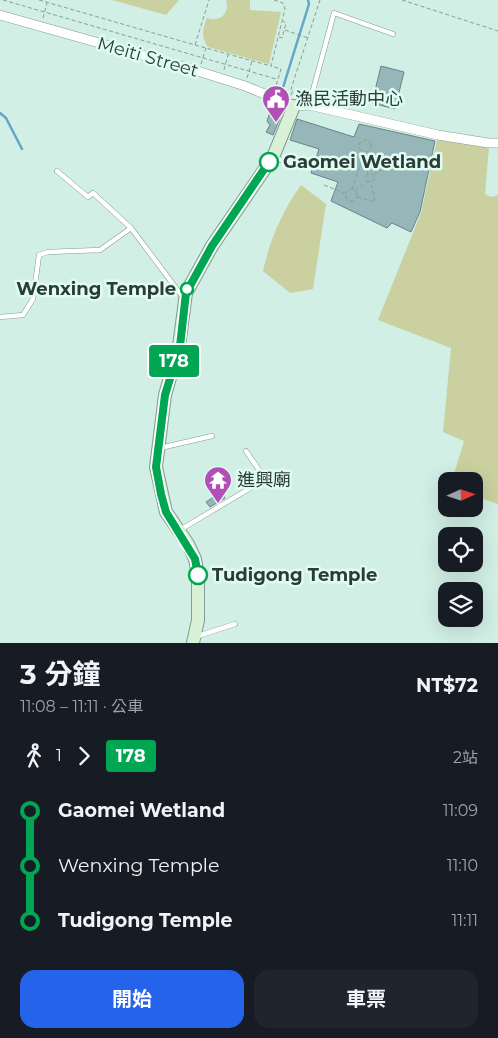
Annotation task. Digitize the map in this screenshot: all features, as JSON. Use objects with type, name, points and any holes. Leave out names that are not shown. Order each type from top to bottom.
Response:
[{"type":"street","name":"Meiti Street","points":[[0,15],[188,68],[292,102]]},
{"type":"street","points":[[194,640],[198,620],[198,575],[195,559],[166,512],[156,467],[165,395],[180,346],[186,293],[193,277],[212,246],[273,157],[292,102],[309,104],[438,135],[498,143]]},
{"type":"lane","points":[[309,104],[334,13],[393,34]]},
{"type":"lane","points":[[273,157],[291,164]]},
{"type":"lane","points":[[58,171],[88,197],[93,193],[131,228],[185,300]]},
{"type":"lane","points":[[0,317],[23,315],[33,299],[39,255],[48,252],[100,250],[131,228]]},
{"type":"lane","points":[[159,448],[212,436]]},
{"type":"lane","points":[[179,531],[262,481],[264,477],[246,451]]},
{"type":"lane","points":[[194,640],[235,624]]},
{"type":"path","points":[[3,0],[276,79]]},
{"type":"path","points":[[39,0],[281,69],[272,97]]},
{"type":"path","points":[[195,45],[209,0]]},
{"type":"path","points":[[271,66],[285,9],[283,3],[279,0],[274,0]]},
{"type":"path","points":[[292,102],[294,90],[291,89],[320,0]]},
{"type":"path","points":[[402,0],[498,30]]},
{"type":"path","points":[[44,12],[47,2]]},
{"type":"path","points":[[278,37],[282,38],[286,23],[282,21]]},
{"type":"path","points":[[284,30],[308,38]]},
{"type":"path","points":[[202,58],[206,48]]},
{"type":"path","points":[[226,64],[228,54]]},
{"type":"path","points":[[249,71],[252,61]]},
{"type":"path","points":[[345,193],[347,190],[355,190],[370,182],[374,179],[374,175],[394,159],[364,153],[359,148],[359,144],[362,141],[370,142],[371,148],[364,153],[352,189]]},
{"type":"path","points":[[357,197],[375,202],[370,182],[366,178],[368,174],[364,153]]},
{"type":"path","points":[[368,174],[374,175]]},
{"type":"path","points":[[324,185],[345,193],[348,200],[352,201],[357,197]]},
{"type":"path","points":[[355,190],[357,197]]},
{"type":"green space","points":[[112,0],[179,0],[166,15]]},
{"type":"green space","points":[[226,0],[250,0],[250,10],[281,12],[269,64],[208,47],[203,36],[205,22],[207,18],[216,19],[223,16],[227,9]]},
{"type":"green space","points":[[437,140],[489,147],[485,194],[491,197],[498,195],[498,504],[483,499],[483,472],[455,472],[464,441],[443,432],[451,348],[378,320],[421,213]]},
{"type":"green space","points":[[301,185],[326,204],[313,289],[290,293],[263,271],[277,226]]},
{"type":"building","points":[[381,66],[404,72],[395,109],[372,103]]},
{"type":"building","name":"漁民活動中心","points":[[270,112],[281,116],[273,135],[266,132],[270,125],[267,121]]},
{"type":"building","points":[[297,119],[354,137],[359,124],[435,141],[420,212],[411,232],[392,223],[387,228],[331,201],[338,182],[311,173],[319,149],[290,140]]},
{"type":"building","points":[[221,492],[225,498],[210,507],[206,502]]},
{"type":"waterway","points":[[281,94],[309,4],[308,0]]},
{"type":"waterway","points":[[0,113],[6,118],[22,149]]},
{"type":"bus line","name":"178","points":[[198,575],[195,559],[188,544],[166,512],[156,467],[165,395],[180,346],[186,293],[193,277],[269,162]]},
{"type":"place","name":"漁民活動中心","points":[[276,123]]},
{"type":"place","name":"Gaomei Wetland","points":[[269,162]]},
{"type":"place","name":"Wenxing Temple","points":[[187,289]]},
{"type":"place","name":"進興廟","points":[[218,504]]},
{"type":"place","name":"Tudigong Temple","points":[[198,575]]}]
